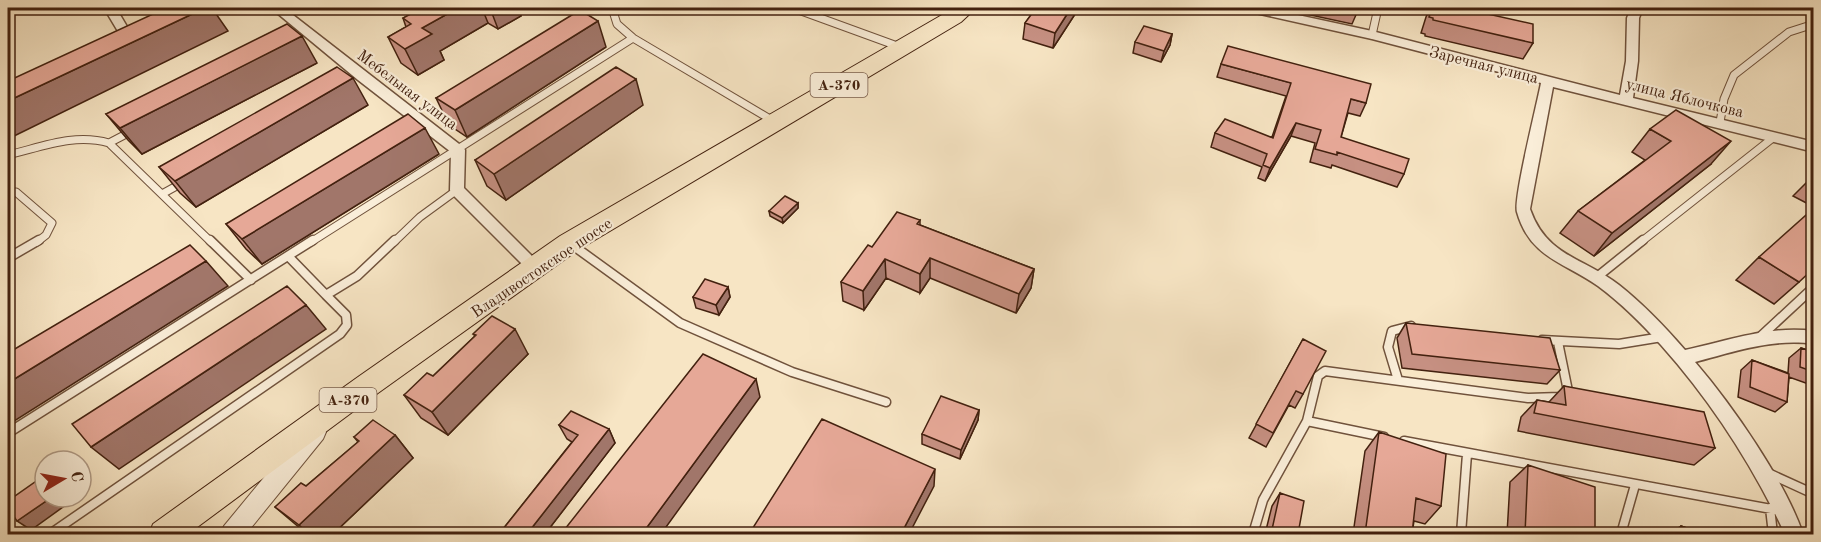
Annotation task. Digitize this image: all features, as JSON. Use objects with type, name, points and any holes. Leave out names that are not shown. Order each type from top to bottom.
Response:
[{"type":"highway","name":"Владивостокское шоссе","points":[[164,534],[569,243],[777,123],[954,18],[966,8]]},
{"type":"street","points":[[110,8],[126,35]]},
{"type":"street","name":"Мебельная улица","points":[[277,8],[307,40],[357,80],[458,150],[457,190]]},
{"type":"street","name":"Заречная улица","points":[[1251,8],[1372,35],[1548,81],[1523,209],[1526,224],[1538,243],[1558,258],[1597,277],[1616,291],[1681,357],[1762,470],[1777,509],[1794,534]]},
{"type":"street","points":[[1626,99],[1632,61],[1633,18],[1637,8]]},
{"type":"street","name":"улица Яблочкова","points":[[1548,81],[1814,147]]},
{"type":"street","points":[[457,190],[535,268]]},
{"type":"street","points":[[1681,357],[1758,339],[1797,334],[1814,338]]},
{"type":"street","points":[[232,534],[334,410]]},
{"type":"lane","points":[[612,8],[617,24],[633,38],[777,123]]},
{"type":"lane","points":[[794,8],[809,10],[902,47]]},
{"type":"lane","points":[[1372,35],[1378,8]]},
{"type":"lane","points":[[1720,122],[1724,99],[1734,75],[1789,32],[1814,24]]},
{"type":"lane","points":[[8,433],[633,38]]},
{"type":"lane","points":[[109,143],[139,127]]},
{"type":"lane","points":[[1597,277],[1774,137]]},
{"type":"lane","points":[[8,155],[77,139],[97,138],[109,143],[251,280]]},
{"type":"lane","points":[[162,194],[192,177]]},
{"type":"lane","points":[[326,295],[357,276],[420,216],[457,190]]},
{"type":"lane","points":[[8,192],[16,192],[52,223],[51,229],[40,239],[8,258]]},
{"type":"lane","points":[[569,243],[680,323],[792,372],[886,402]]},
{"type":"lane","points":[[50,534],[340,334],[346,325],[346,315],[289,257]]},
{"type":"lane","points":[[1758,339],[1814,287]]},
{"type":"lane","points":[[1398,380],[1389,347],[1392,331],[1414,325],[1426,327]]},
{"type":"lane","points":[[1536,339],[1619,344],[1662,337]]},
{"type":"lane","points":[[1253,534],[1263,500],[1307,421],[1318,376],[1325,371],[1528,398],[1560,397],[1568,391],[1558,342]]},
{"type":"lane","points":[[1307,421],[1467,454],[1777,509],[1773,534]]},
{"type":"lane","points":[[1461,534],[1467,454]]},
{"type":"lane","points":[[1762,470],[1814,494]]},
{"type":"lane","points":[[1621,534],[1635,484]]},
{"type":"lane","points":[[8,530],[12,534]]},
{"type":"building","points":[[166,8],[205,8],[8,101],[8,81]]},
{"type":"building","points":[[422,8],[458,8],[422,28],[432,34],[405,49],[388,37],[411,24],[403,18]]},
{"type":"building","points":[[1036,8],[1071,8],[1055,33],[1025,23]]},
{"type":"building","points":[[1432,8],[1461,8],[1533,24],[1533,43],[1433,20],[1429,17]]},
{"type":"building","points":[[580,10],[598,21],[455,110],[436,98]]},
{"type":"building","points":[[287,24],[302,36],[120,128],[106,114]]},
{"type":"building","points":[[1144,26],[1172,34],[1164,51],[1135,42]]},
{"type":"building","points":[[1228,46],[1371,84],[1366,103],[1351,99],[1341,137],[1409,159],[1404,174],[1337,152],[1337,155],[1315,149],[1321,130],[1296,123],[1270,168],[1263,165],[1267,154],[1215,133],[1225,119],[1273,138],[1291,83],[1221,64]]},
{"type":"building","points":[[337,67],[353,78],[175,181],[159,167]]},
{"type":"building","points":[[616,67],[636,79],[494,174],[475,160]]},
{"type":"building","points":[[1676,110],[1731,141],[1612,233],[1578,211],[1671,141],[1650,129]]},
{"type":"building","points":[[408,114],[425,128],[242,239],[226,224]]},
{"type":"building","points":[[785,196],[798,203],[782,218],[769,211]]},
{"type":"building","points":[[1814,208],[1814,268],[1799,282],[1759,257]]},
{"type":"building","points":[[897,212],[920,220],[917,224],[1034,269],[1019,294],[930,258],[920,274],[885,259],[863,291],[841,282],[868,245],[872,247]]},
{"type":"building","points":[[190,245],[206,261],[8,383],[8,353]]},
{"type":"building","points":[[705,279],[728,287],[716,305],[693,297]]},
{"type":"building","points":[[287,286],[306,305],[91,447],[72,424]]},
{"type":"building","points":[[492,316],[515,329],[432,412],[404,395],[427,373],[433,376],[476,335],[473,334]]},
{"type":"building","points":[[1406,323],[1550,338],[1560,370],[1412,354]]},
{"type":"building","points":[[1303,339],[1326,351],[1303,394],[1296,391],[1273,433],[1256,424]]},
{"type":"building","points":[[1801,348],[1814,352],[1814,372],[1800,367]]},
{"type":"building","points":[[703,354],[756,379],[642,534],[561,534]]},
{"type":"building","points":[[1752,360],[1789,374],[1787,402],[1750,387]]},
{"type":"building","points":[[1564,386],[1704,412],[1715,448],[1534,413],[1537,400],[1566,405]]},
{"type":"building","points":[[941,396],[979,410],[961,450],[922,434]]},
{"type":"building","points":[[571,411],[609,429],[527,534],[499,534],[578,435],[559,425]]},
{"type":"building","points":[[822,419],[935,469],[901,534],[749,534]]},
{"type":"building","points":[[373,420],[395,435],[299,525],[275,507],[301,483],[306,486],[359,441],[354,437]]},
{"type":"building","points":[[1379,432],[1446,454],[1441,506],[1416,498],[1412,534],[1365,534]]},
{"type":"building","points":[[1528,465],[1595,487],[1595,534],[1525,534]]},
{"type":"building","points":[[33,483],[34,509],[17,521],[8,508],[8,501]]},
{"type":"building","points":[[1280,493],[1304,501],[1298,534],[1271,534]]},
{"type":"building","points":[[1681,526],[1704,534],[1681,534]]}]
